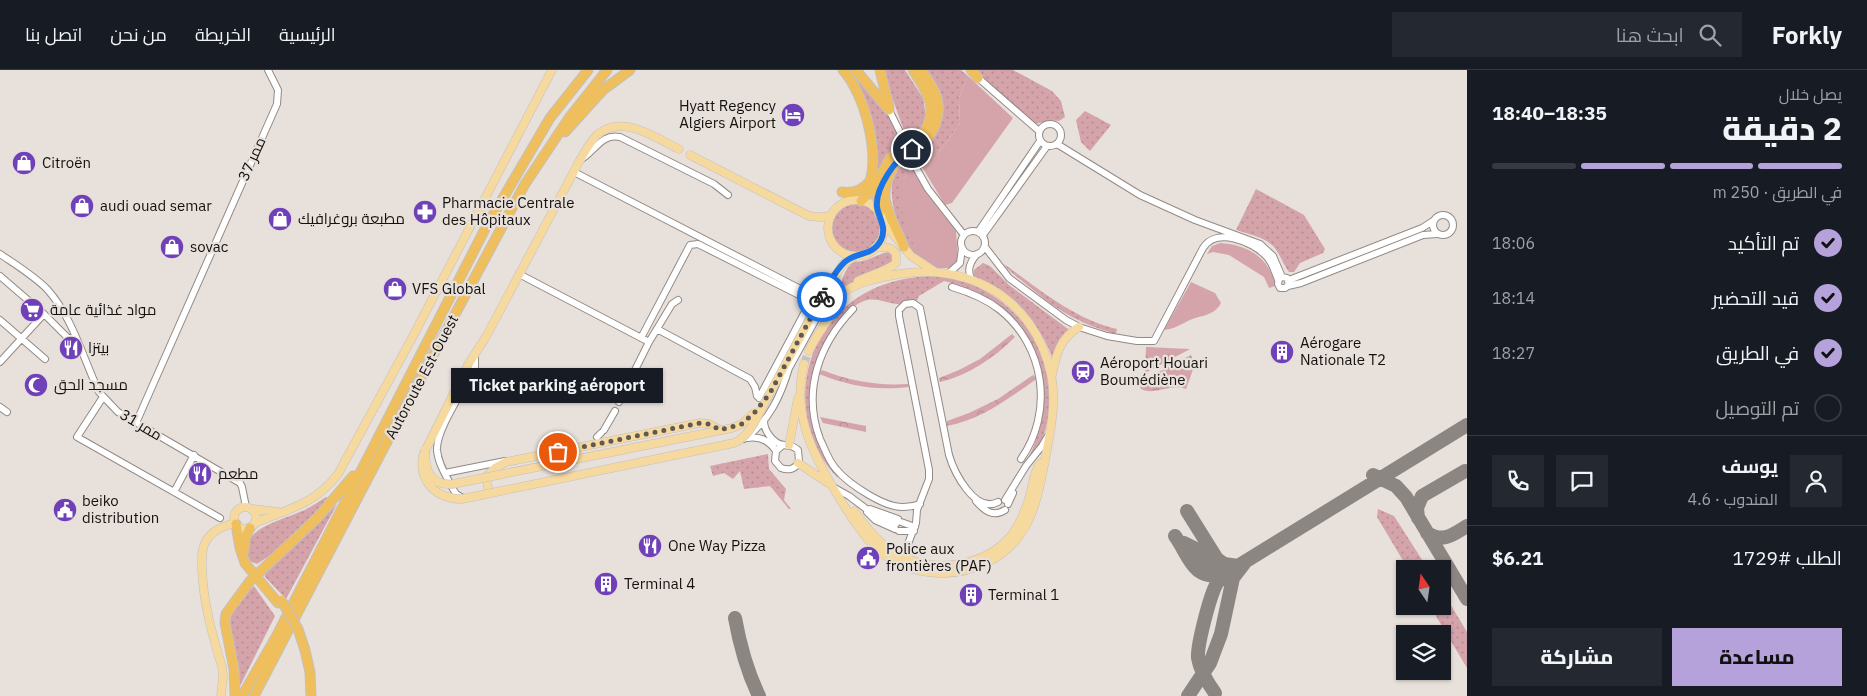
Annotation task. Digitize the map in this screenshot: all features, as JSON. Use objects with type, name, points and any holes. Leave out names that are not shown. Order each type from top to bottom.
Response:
[{"type":"highway","name":"Autoroute Est-Ouest","points":[[242,696],[276,636],[495,211],[550,118],[588,70]]},
{"type":"highway","name":"Autoroute Est-Ouest","points":[[254,696],[525,184],[569,118],[607,70]]},
{"type":"highway","points":[[595,86],[612,70]]},
{"type":"highway","points":[[546,152],[603,90],[630,70]]},
{"type":"highway","points":[[843,70],[858,90],[864,109],[873,159],[871,179],[860,201]]},
{"type":"highway","points":[[856,70],[889,110]]},
{"type":"highway","points":[[880,70],[889,110]]},
{"type":"highway","points":[[879,213],[877,199],[880,189],[904,154],[926,140],[935,126],[938,114],[935,92],[913,70]]},
{"type":"highway","points":[[860,201],[874,188],[890,158],[920,139],[930,123],[932,109],[921,70]]},
{"type":"highway","points":[[970,70],[978,78]]},
{"type":"highway","points":[[893,169],[888,177],[885,196],[904,247]]},
{"type":"highway","points":[[842,192],[851,193],[859,191],[871,179]]},
{"type":"highway","points":[[235,696],[234,669],[224,622],[226,614],[256,574],[317,518],[346,486],[371,452]]},
{"type":"highway","points":[[235,524],[241,553],[248,568],[256,574]]},
{"type":"highway","points":[[253,526],[245,538],[244,547],[248,562],[293,619],[310,672],[310,696]]},
{"type":"main road","points":[[221,696],[222,667],[206,611],[202,583],[203,548],[206,540],[219,528],[235,524],[241,528],[253,526],[301,505],[324,490],[338,474],[412,338],[552,70]]},
{"type":"main road","points":[[679,149],[632,127],[614,126],[603,130],[594,138],[580,160],[487,335],[468,365],[424,453],[422,467],[424,477],[438,494],[458,499],[734,443],[741,439],[747,433],[770,393],[824,293],[845,262],[855,256],[866,254],[876,247],[882,237],[883,222]]},
{"type":"main road","points":[[690,155],[810,216],[831,216]]},
{"type":"main road","points":[[855,256],[842,252],[832,242],[828,229],[831,216],[841,205],[860,201],[871,205],[916,260],[934,271]]},
{"type":"main road","points":[[809,350],[844,292],[866,276],[894,266],[897,257],[893,249],[876,247]]},
{"type":"main road","points":[[844,292],[887,276],[910,272],[934,271],[971,279],[994,291],[1015,307],[1024,317],[1038,339],[1052,377]]},
{"type":"main road","points":[[800,391],[805,432],[818,463],[840,500],[872,544],[891,559],[905,566],[926,572],[946,574],[961,572],[975,568],[994,558],[1008,548],[1022,532],[1038,496],[1052,422],[1052,377],[1060,346],[1066,337],[1079,327]]},
{"type":"main road","points":[[786,445],[800,391],[804,364]]},
{"type":"main road","points":[[424,453],[427,470],[432,477],[438,482],[454,484],[737,426],[747,421],[770,393]]},
{"type":"main road","points":[[840,500],[844,499],[848,502],[882,543],[905,559],[930,565],[954,565],[973,560],[998,547],[1008,539],[1017,526],[1027,504],[1038,466],[1045,461]]},
{"type":"main road","points":[[798,463],[833,487]]},
{"type":"main road","points":[[486,477],[489,492]]},
{"type":"main road","points":[[235,524],[235,514],[239,508],[280,513]]},
{"type":"main road","points":[[249,508],[256,516],[253,526]]},
{"type":"street","name":"ممر 37","points":[[136,422],[277,104],[278,90],[268,70]]},
{"type":"street","points":[[978,78],[1039,132],[1040,141],[980,234]]},
{"type":"street","points":[[889,110],[903,138]]},
{"type":"street","points":[[1039,132],[1046,124],[1056,126],[1061,134],[1057,144]]},
{"type":"street","points":[[580,160],[592,152],[604,138],[617,136],[714,184],[728,195]]},
{"type":"street","points":[[1040,141],[1047,146]]},
{"type":"street","points":[[980,234],[1047,146],[1057,144],[1142,196],[1195,220],[1260,244],[1273,256],[1280,279],[1278,284],[1280,288],[1285,288],[1289,283],[1422,228],[1438,215],[1444,214],[1450,217],[1453,223],[1452,229],[1448,234],[1423,235],[1300,283],[1289,283]]},
{"type":"street","points":[[915,166],[928,189],[964,235]]},
{"type":"street","points":[[574,172],[810,294],[819,295],[824,293]]},
{"type":"street","points":[[1432,221],[1432,228],[1437,234]]},
{"type":"street","points":[[949,273],[960,263],[961,241],[969,231],[980,234],[985,241],[984,247],[970,264],[969,272],[971,279]]},
{"type":"street","points":[[984,247],[1001,269],[1014,281],[1060,316],[1079,327],[1117,338],[1154,342],[1210,240],[1217,237],[1240,241],[1261,251],[1271,263],[1280,279]]},
{"type":"street","points":[[641,338],[690,245],[693,244],[699,245],[803,297],[808,303],[807,308],[759,398]]},
{"type":"street","points":[[962,248],[970,255],[977,254]]},
{"type":"street","name":"ممر 31","points":[[0,254],[46,289],[57,302],[76,338],[96,386],[103,397],[118,412],[240,483],[249,508]]},
{"type":"street","points":[[759,398],[771,396],[790,368],[823,306],[838,272]]},
{"type":"street","points":[[520,274],[649,342]]},
{"type":"street","points":[[0,276],[44,314],[68,338],[76,338]]},
{"type":"street","points":[[1280,279],[1285,277],[1289,283]]},
{"type":"street","points":[[952,287],[980,297],[1000,310],[1019,329],[1033,353],[1041,381],[1041,405],[1034,435],[1022,460]]},
{"type":"street","points":[[619,402],[649,342],[672,304],[678,300]]},
{"type":"street","points":[[905,559],[906,549],[914,528],[916,513],[928,479],[929,470],[899,316],[901,308],[908,303],[916,304],[920,308],[948,455],[968,492],[988,512],[996,514],[1004,503],[1022,471],[1042,446],[1052,422]]},
{"type":"street","points":[[853,309],[839,324],[828,341],[817,367],[812,392],[813,413],[818,433],[832,463],[842,475],[859,488],[874,498],[896,507],[908,508],[920,504]]},
{"type":"street","points":[[0,362],[44,314]]},
{"type":"street","points":[[0,320],[45,359]]},
{"type":"street","points":[[657,329],[750,379],[759,398]]},
{"type":"street","points":[[475,355],[475,367],[438,439],[437,452],[456,494],[464,498],[736,443],[746,438],[764,421],[777,401],[790,368]]},
{"type":"street","points":[[103,397],[77,437],[220,518]]},
{"type":"street","points":[[0,407],[7,412]]},
{"type":"street","points":[[445,473],[580,446],[599,435],[615,411]]},
{"type":"street","points":[[764,421],[768,434],[798,450],[800,458],[798,463],[791,469],[781,468],[774,461],[776,451],[786,445]]},
{"type":"street","points":[[746,438],[763,439],[776,451]]},
{"type":"street","points":[[174,492],[194,456]]},
{"type":"street","points":[[833,487],[864,506],[877,517],[898,525],[914,528]]},
{"type":"street","points":[[968,492],[984,504],[1004,503]]},
{"type":"street","points":[[898,525],[914,528]]},
{"type":"green space","points":[[847,70],[853,71],[884,109],[900,138],[906,136],[884,70],[905,70],[923,98],[926,116],[923,127],[917,136],[899,145],[886,155],[879,174],[865,108]]},
{"type":"green space","points":[[920,70],[961,70],[968,76],[959,98],[960,123],[932,162],[925,166],[921,161],[908,167],[910,172],[904,177],[931,267],[913,252],[903,236],[895,215],[892,193],[892,183],[897,171],[908,160],[924,149],[923,147],[932,137]]},
{"type":"green space","points":[[974,70],[1013,70],[1052,91],[1061,101],[1065,117],[1059,121],[1050,120],[1036,124],[1028,120]]},
{"type":"green space","points":[[968,76],[1013,118],[952,203],[945,205],[922,167],[932,162],[960,123],[959,98]]},
{"type":"green space","points":[[1085,111],[1111,125],[1090,151],[1081,142],[1076,120]]},
{"type":"green space","points":[[913,169],[926,193],[956,231],[958,258],[954,267],[939,268],[931,266],[917,251],[911,240],[900,201],[900,190],[903,179]]},
{"type":"green space","points":[[1256,189],[1304,215],[1325,249],[1323,253],[1300,263],[1294,272],[1289,272],[1276,250],[1270,244],[1256,236],[1236,230]]},
{"type":"green space","points":[[856,204],[865,206],[873,211],[878,219],[880,228],[878,237],[873,245],[865,250],[856,252],[847,250],[839,245],[834,237],[832,228],[834,219],[839,211],[847,206]]},
{"type":"green space","points":[[1220,243],[1239,246],[1256,254],[1263,260],[1273,276],[1275,286],[1269,288],[1264,277],[1229,255],[1213,252],[1207,254],[1212,246]]},
{"type":"green space","points":[[889,252],[894,259],[892,262],[870,272],[840,291],[844,275],[851,264]]},
{"type":"green space","points":[[983,263],[990,266],[1009,285],[1072,332],[1058,345],[1052,357],[1043,337],[1023,311],[1007,296],[974,276],[974,270]]},
{"type":"green space","points":[[1004,264],[1072,311],[1117,329],[1116,334],[1089,325],[1058,309],[1014,275]]},
{"type":"green space","points":[[933,276],[962,281],[988,293],[1011,310],[1029,331],[1042,356],[1049,383],[1049,411],[1042,440],[1023,468],[1037,438],[1043,407],[1041,375],[1037,359],[1029,344],[983,298],[962,286],[944,281],[919,296],[916,302],[899,304],[867,300],[862,302],[843,316],[826,340],[814,373],[811,396],[816,427],[839,476],[837,477],[821,457],[811,434],[806,410],[806,385],[811,360],[820,338],[835,317],[854,300],[872,289],[892,282]]},
{"type":"green space","points":[[1191,282],[1215,293],[1221,303],[1218,308],[1210,313],[1164,330]]},
{"type":"green space","points":[[1012,334],[1015,337],[981,365],[961,375],[940,382],[939,378],[980,359]]},
{"type":"green space","points":[[1146,347],[1190,349],[1145,373]]},
{"type":"green space","points":[[1191,355],[1195,364],[1186,389],[1175,387],[1146,391],[1141,389],[1139,384],[1142,381]]},
{"type":"green space","points":[[822,370],[853,380],[886,384],[908,384],[909,387],[874,388],[841,382],[819,374]]},
{"type":"green space","points":[[1033,375],[1037,379],[993,408],[971,419],[947,426],[947,421],[998,399]]},
{"type":"green space","points":[[820,417],[866,426],[866,432],[823,423]]},
{"type":"green space","points":[[768,454],[769,469],[786,489],[784,500],[791,509],[770,486],[744,489],[740,471],[733,479],[724,473],[713,476],[710,466]]},
{"type":"green space","points":[[326,497],[329,499],[275,552],[257,564],[250,561],[247,550],[249,541],[254,534],[262,528],[308,508]]},
{"type":"green space","points":[[337,504],[286,599],[265,577],[264,571],[307,534]]},
{"type":"green space","points":[[1378,509],[1394,516],[1422,560],[1403,560],[1377,517]]},
{"type":"green space","points":[[254,586],[275,616],[240,686],[230,639],[230,620],[236,606]]},
{"type":"green space","points":[[1451,605],[1467,632],[1467,668],[1451,641],[1451,625],[1441,625],[1435,615],[1451,615]]},
{"type":"taxiway","points":[[1187,511],[1217,559],[1224,564],[1238,566],[1467,425]]},
{"type":"taxiway","points":[[1418,518],[1417,508],[1422,496],[1465,471]]},
{"type":"taxiway","points":[[1373,475],[1396,486],[1406,497],[1467,599]]},
{"type":"taxiway","points":[[1427,533],[1443,538],[1467,526]]},
{"type":"taxiway","points":[[1175,536],[1198,570],[1213,576],[1223,575]]},
{"type":"taxiway","points":[[1184,543],[1194,548],[1219,581]]},
{"type":"taxiway","points":[[1188,696],[1210,663],[1221,634],[1233,578],[1246,561]]},
{"type":"taxiway","points":[[1215,693],[1200,667],[1198,652],[1214,589],[1224,575],[1238,566]]},
{"type":"taxiway","points":[[735,618],[744,658],[759,696]]},
{"type":"tunnel","points":[[903,138],[915,166]]},
{"type":"tunnel","points":[[804,364],[809,351]]},
{"type":"way so far","points":[[558,452],[700,423],[715,426],[720,430],[742,424],[751,417],[770,393],[822,297]]},
{"type":"place","name":"Hyatt Regency Algiers Airport","points":[[793,115]]},
{"type":"place","name":"Citroën","points":[[24,163]]},
{"type":"place","name":"audi ouad semar","points":[[82,206]]},
{"type":"place","name":"Pharmacie Centrale des Hôpitaux","points":[[425,212]]},
{"type":"place","name":"مطبعة بروغرافيك","points":[[280,219]]},
{"type":"place","name":"sovac","points":[[172,247]]},
{"type":"place","name":"VFS Global","points":[[395,289]]},
{"type":"place","name":"مواد غذائية عامة","points":[[32,310]]},
{"type":"place","name":"بيتزا","points":[[71,348]]},
{"type":"place","name":"Aérogare Nationale T2","points":[[1282,352]]},
{"type":"place","name":"Aéroport Houari Boumédiène","points":[[1083,372]]},
{"type":"place","name":"مسجد الحق","points":[[36,385]]},
{"type":"place","name":"Ticket parking aéroport","points":[[558,452]]},
{"type":"place","name":"مطعم","points":[[200,474]]},
{"type":"place","name":"beiko distribution","points":[[65,510]]},
{"type":"place","name":"One Way Pizza","points":[[650,546]]},
{"type":"place","name":"Police aux frontières (PAF)","points":[[868,558]]},
{"type":"place","name":"Terminal 4","points":[[606,584]]},
{"type":"place","name":"Terminal 1","points":[[971,595]]},
{"type":"route","points":[[822,297],[845,262],[855,256],[870,252],[881,241],[884,226],[877,207],[880,189],[898,161],[912,149]]}]
